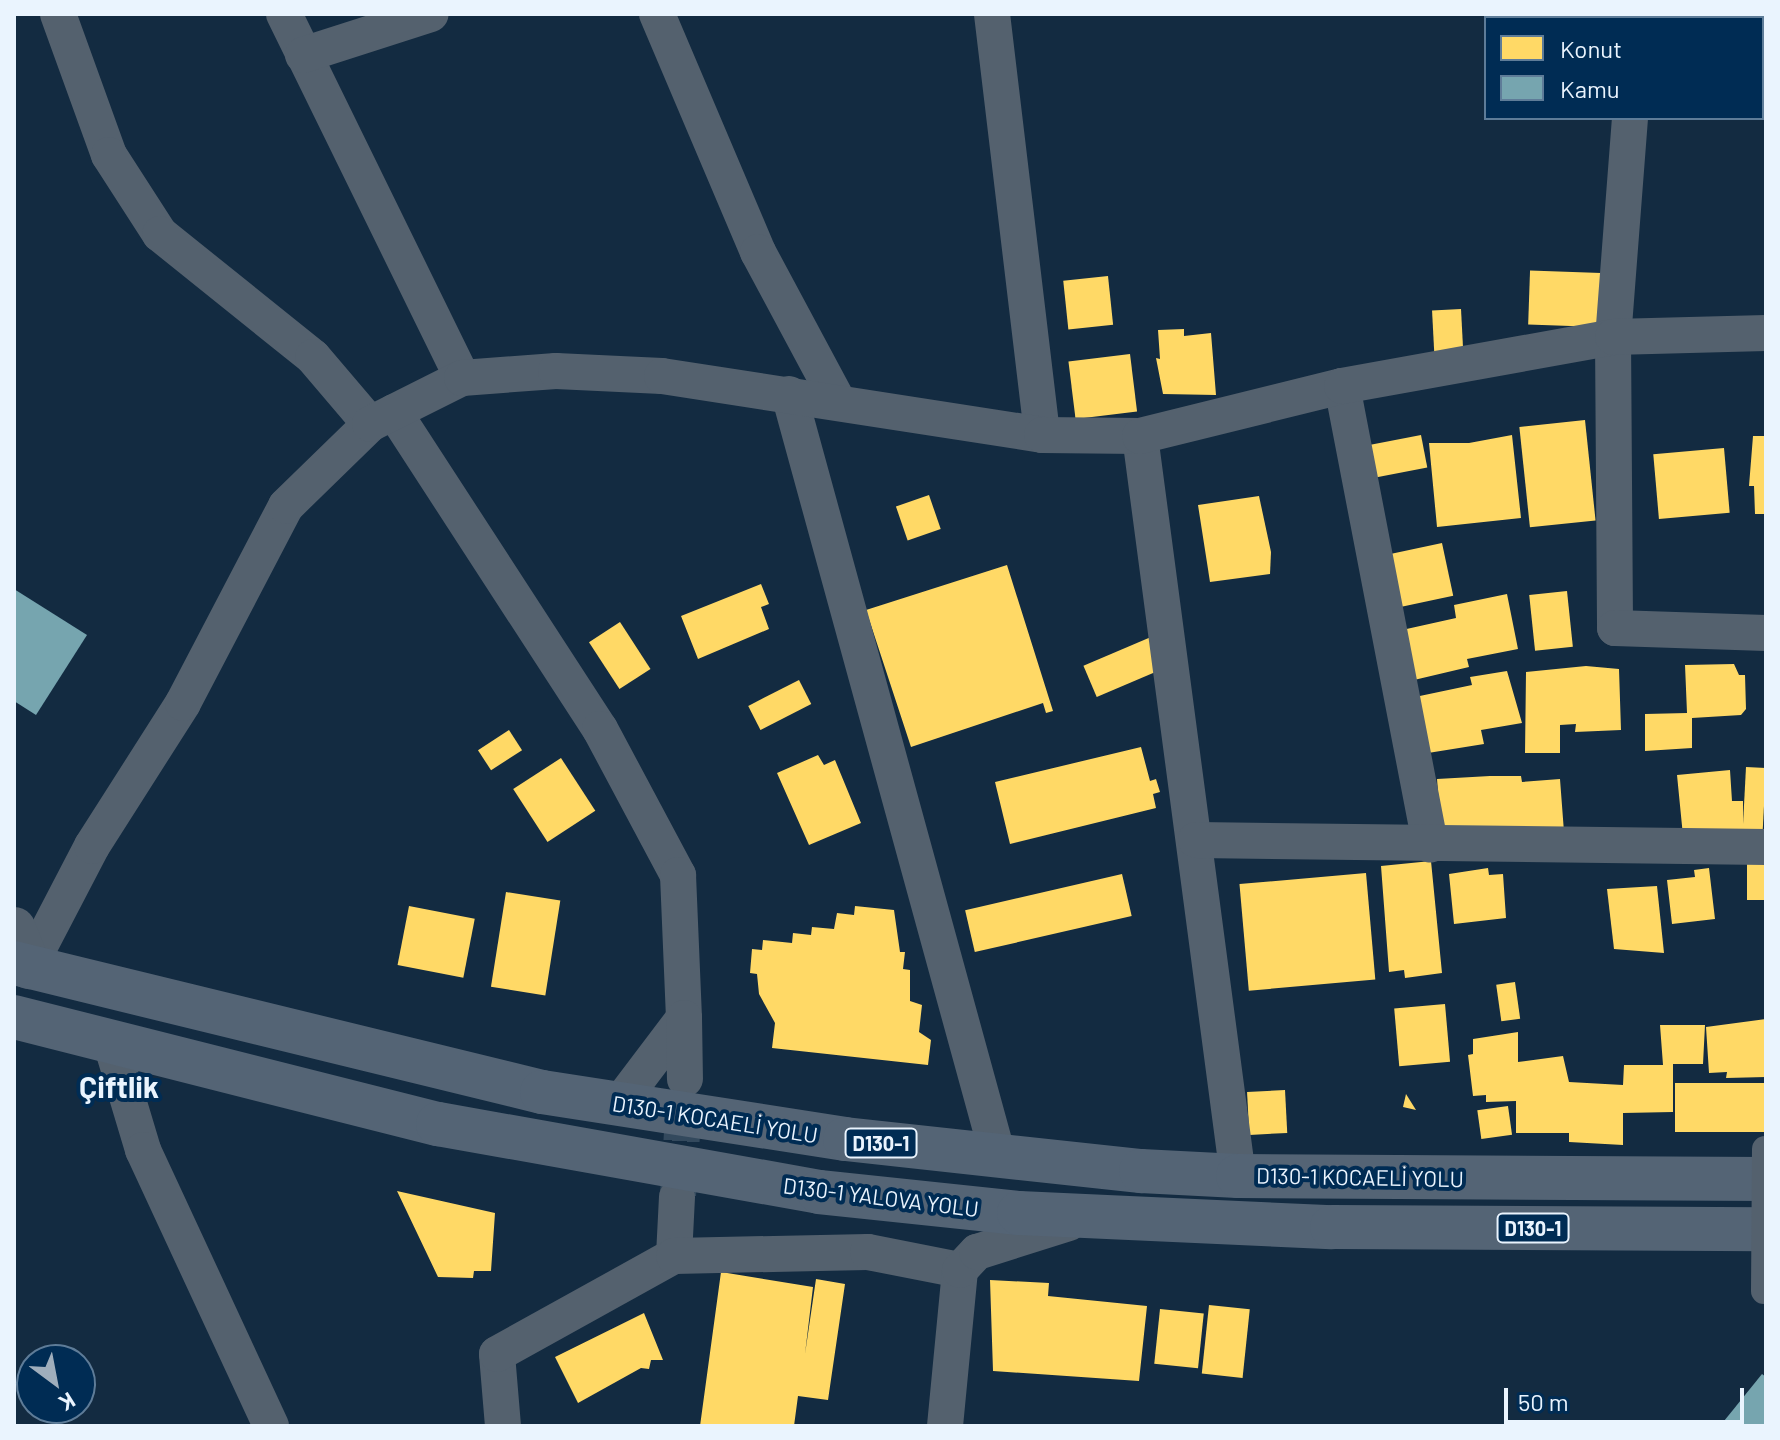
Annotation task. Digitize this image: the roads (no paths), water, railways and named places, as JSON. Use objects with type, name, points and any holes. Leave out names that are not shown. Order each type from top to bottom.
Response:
[{"type":"highway","name":"D130-1 KOCAELİ YOLU","points":[[19,953],[542,1092],[845,1139],[998,1156],[1238,1176],[1757,1170]]},
{"type":"highway","name":"D130-1 YALOVA YOLU","points":[[14,1017],[438,1124],[684,1171],[819,1192],[1093,1217],[1332,1227],[1756,1231]]},
{"type":"street","points":[[58,14],[109,155],[160,234],[313,357],[382,418],[600,729],[678,875],[685,1079]]},
{"type":"street","points":[[284,14],[462,378]]},
{"type":"street","points":[[303,55],[431,14]]},
{"type":"street","points":[[657,14],[758,252],[838,401]]},
{"type":"street","points":[[992,14],[1042,435]]},
{"type":"street","points":[[1630,120],[1613,337],[1615,628],[1766,633]]},
{"type":"street","points":[[19,953],[183,703],[286,506],[382,418],[462,378],[601,373],[789,394],[1042,435],[1140,436],[1342,386],[1613,337],[1766,333]]},
{"type":"street","points":[[1342,386],[1430,845]]},
{"type":"street","points":[[789,394],[998,1156]]},
{"type":"street","points":[[1140,436],[1196,840],[1238,1176]]},
{"type":"street","points":[[1196,840],[1766,847]]},
{"type":"street","points":[[619,1104],[684,1018]]},
{"type":"street","points":[[111,1043],[143,1150],[271,1426]]},
{"type":"street","points":[[1757,1170],[1764,1291]]},
{"type":"street","points":[[674,1256],[677,1197]]},
{"type":"street","points":[[945,1426],[960,1270],[977,1252],[1093,1217]]},
{"type":"street","points":[[503,1426],[497,1354],[674,1256],[868,1252],[960,1270]]},
{"type":"tunnel","points":[[678,1195],[685,1087]]},
{"type":"district","name":"Çiftlik","points":[[119,1086]]}]
